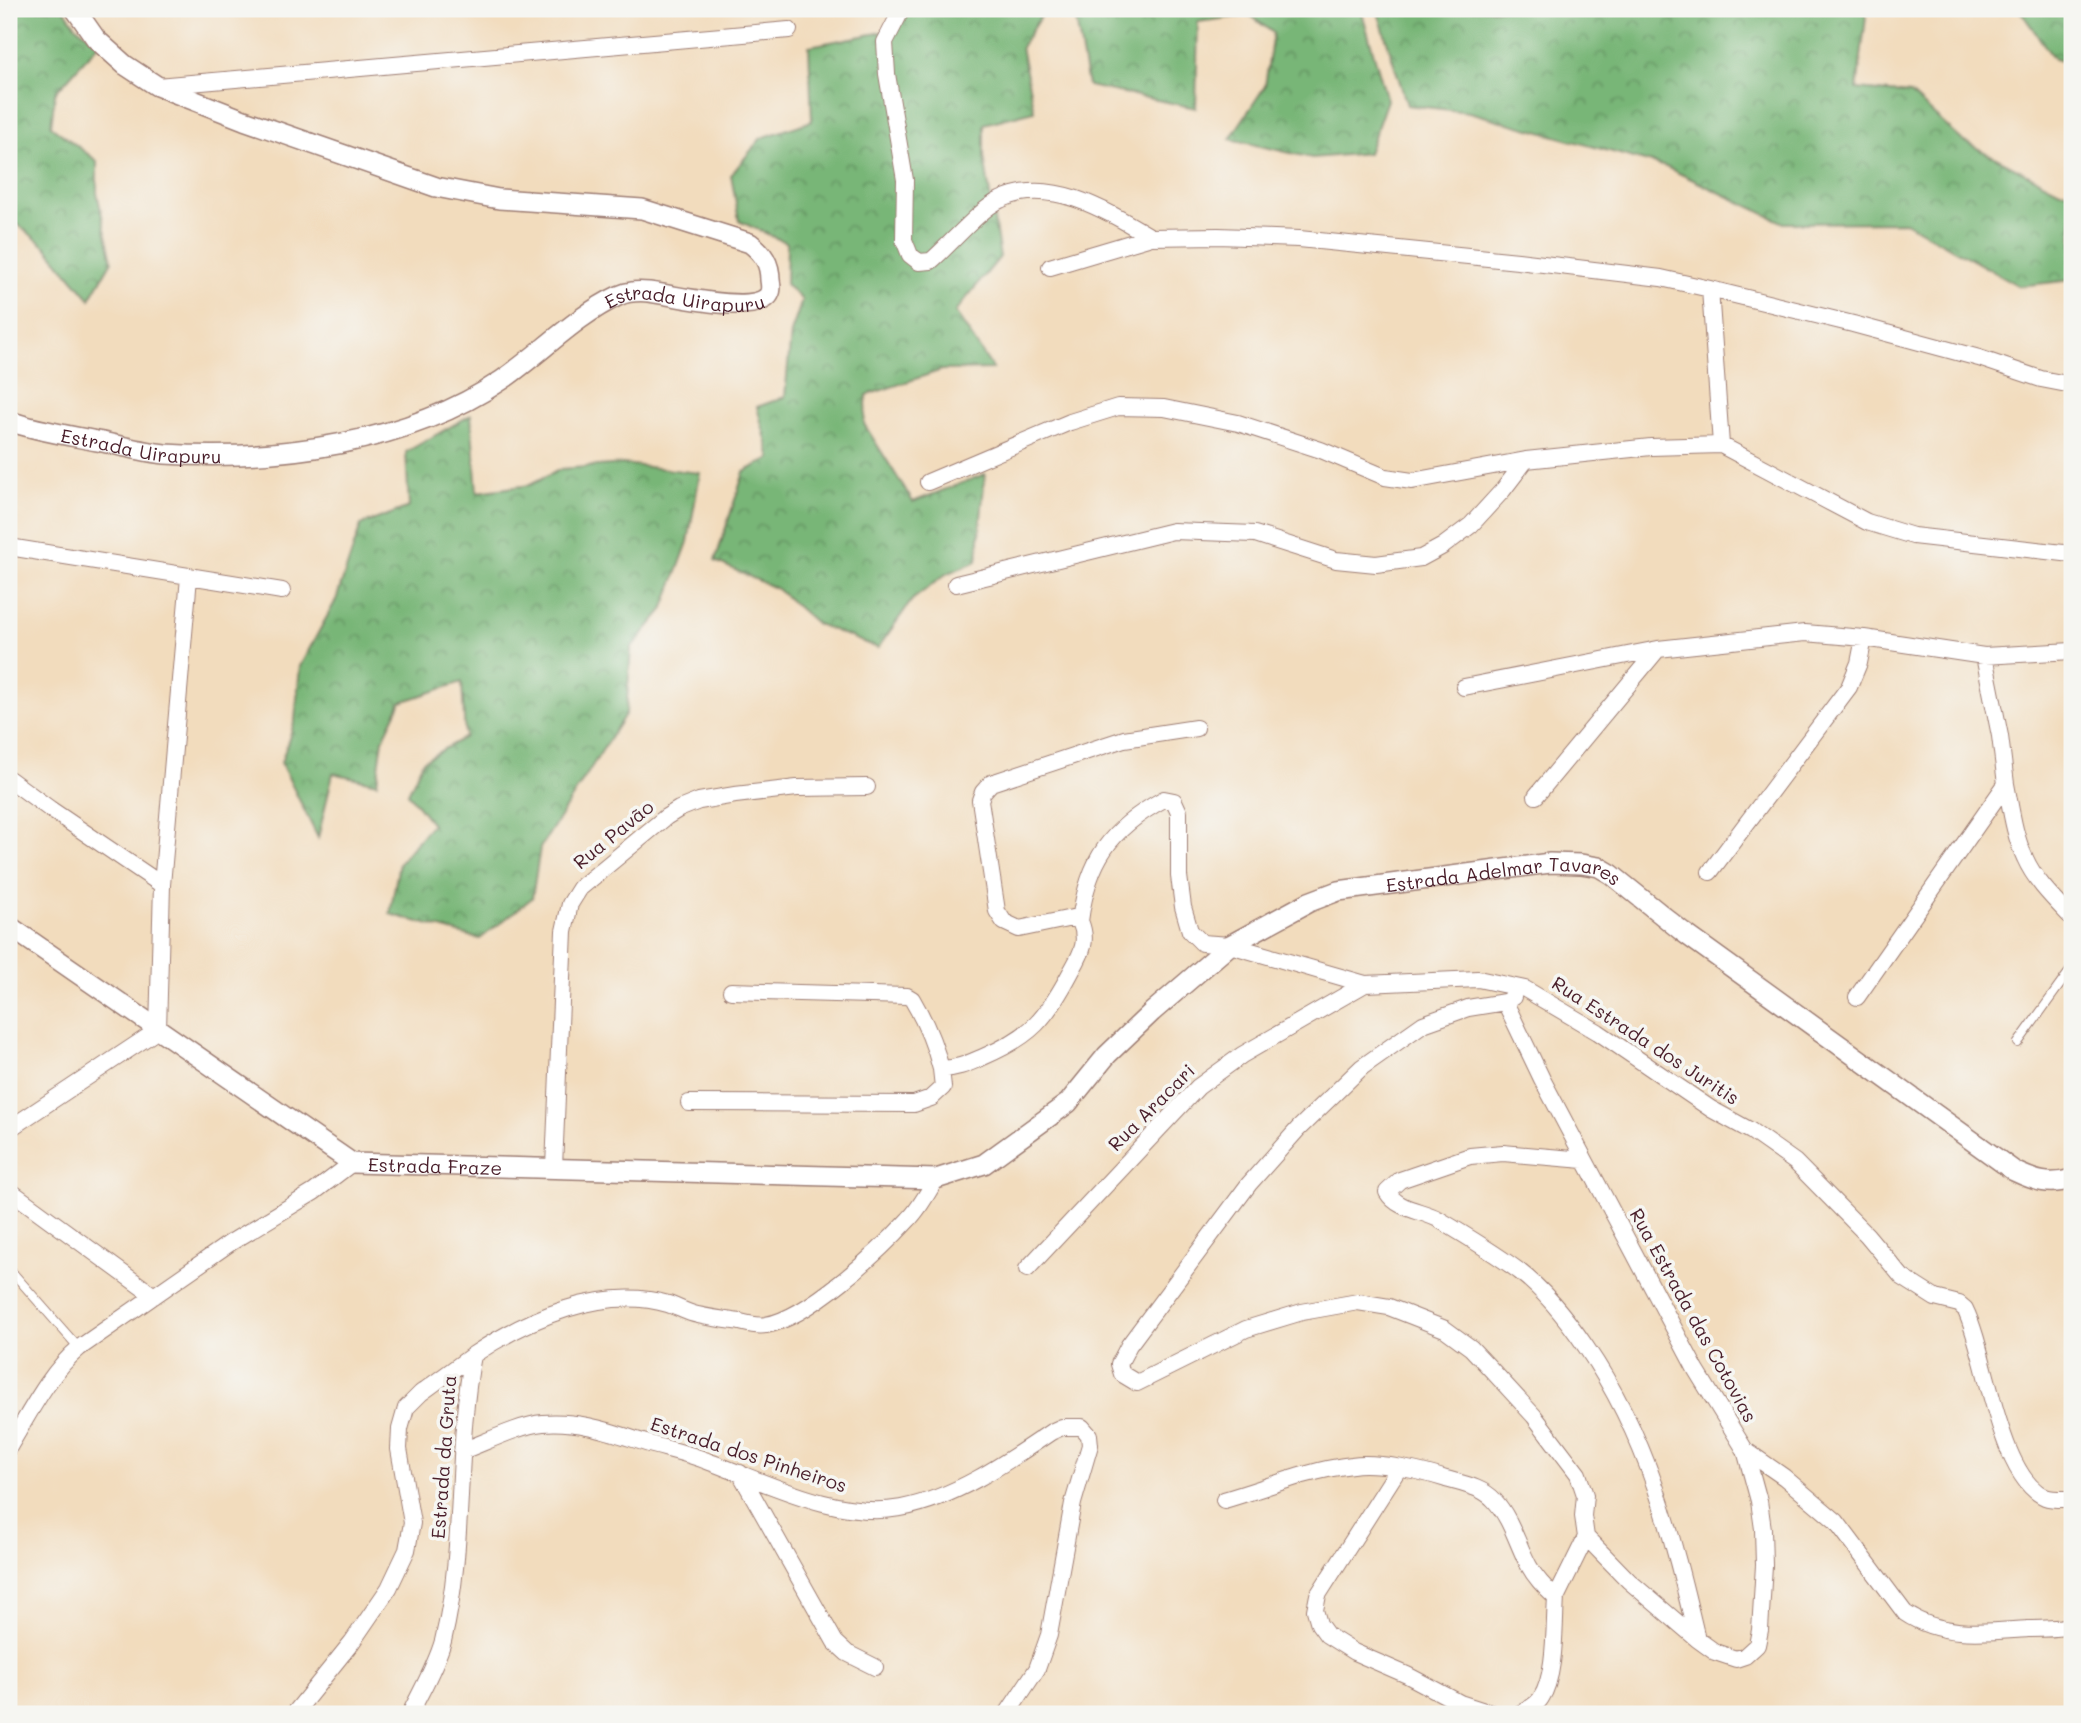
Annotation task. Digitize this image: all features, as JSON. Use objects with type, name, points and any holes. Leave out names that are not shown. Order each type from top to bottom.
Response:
[{"type":"street","name":"Estrada Uirapuru","points":[[9,421],[33,430],[163,454],[283,454],[421,423],[501,381],[619,295],[636,291],[649,292],[735,305],[755,303],[767,298],[771,290],[770,271],[766,260],[750,243],[642,209],[499,199],[436,187],[243,120],[157,86],[125,65],[96,39],[75,9]]},
{"type":"street","points":[[902,9],[885,41],[886,64],[905,180],[904,240],[910,255],[919,262],[931,261],[998,200],[1027,191],[1073,198],[1151,237]]},
{"type":"street","points":[[157,86],[789,30]]},
{"type":"street","points":[[1050,267],[1151,237],[1299,239],[1402,248],[1661,278],[1866,328],[1979,358],[2041,379],[2072,385]]},
{"type":"street","points":[[1710,289],[1721,445]]},
{"type":"street","points":[[928,482],[1070,422],[1118,407],[1164,408],[1238,423],[1321,450],[1396,480],[1412,481],[1526,460],[1651,447],[1721,445],[1867,522],[1913,536],[2072,554]]},
{"type":"street","points":[[956,584],[1173,531],[1255,534],[1336,560],[1376,564],[1420,558],[1443,546],[1471,525],[1503,491],[1526,460]]},
{"type":"street","points":[[9,547],[282,591]]},
{"type":"street","points":[[9,1129],[158,1030],[162,885],[189,577]]},
{"type":"street","points":[[1464,687],[1658,649],[1805,633],[1864,638],[1984,656],[2072,652]]},
{"type":"street","points":[[1710,872],[1849,687],[1859,663],[1864,638]]},
{"type":"street","points":[[1536,796],[1658,649]]},
{"type":"street","points":[[1984,656],[2015,827],[2025,859],[2042,886],[2072,918]]},
{"type":"street","points":[[941,1069],[954,1069],[1011,1045],[1035,1028],[1055,1002],[1084,948],[1085,937],[1080,921],[1072,918],[1019,929],[1004,922],[997,911],[980,800],[983,792],[991,783],[1124,739],[1196,728]]},
{"type":"street","points":[[9,779],[162,885]]},
{"type":"street","points":[[1857,997],[2007,784]]},
{"type":"street","name":"Rua Pavão","points":[[554,1167],[564,931],[570,904],[580,888],[666,817],[699,800],[797,788],[867,787]]},
{"type":"street","name":"Rua Estrada dos Juritis","points":[[1080,921],[1083,898],[1098,855],[1134,818],[1164,799],[1174,801],[1180,811],[1179,876],[1183,907],[1191,931],[1202,943],[1230,945],[1365,984],[1478,979],[1525,989],[1598,1031],[1795,1162],[1867,1235],[1902,1277],[1935,1298],[1959,1304],[1965,1309],[1995,1409],[2016,1466],[2031,1488],[2047,1498],[2072,1499]]},
{"type":"street","name":"Estrada Adelmar Tavares","points":[[936,1180],[984,1164],[1068,1103],[1107,1055],[1230,945],[1309,902],[1338,891],[1550,863],[1581,863],[1599,867],[1838,1046],[2014,1171],[2040,1183],[2057,1184],[2072,1179]]},
{"type":"street","name":"Estrada Fraze","points":[[9,926],[352,1163],[936,1180]]},
{"type":"street","name":"Rua Aracari","points":[[1027,1269],[1198,1087],[1241,1055],[1365,984]]},
{"type":"street","points":[[1519,1714],[1531,1709],[1541,1697],[1549,1678],[1556,1598],[1586,1536],[1583,1516],[1585,1495],[1578,1474],[1534,1416],[1471,1348],[1446,1329],[1389,1307],[1358,1302],[1301,1312],[1246,1329],[1137,1382],[1122,1374],[1119,1364],[1129,1345],[1249,1184],[1298,1129],[1362,1067],[1423,1024],[1468,1008],[1505,1002],[1525,989]]},
{"type":"street","points":[[689,1103],[914,1104],[931,1098],[943,1087],[935,1043],[912,999],[907,996],[731,991]]},
{"type":"street","name":"Rua Estrada das Cotovias","points":[[1505,1002],[1584,1160],[1696,1370],[1745,1450],[1759,1501],[1764,1565],[1757,1645],[1745,1656],[1736,1659],[1715,1652],[1697,1639]]},
{"type":"street","points":[[1584,1160],[1503,1153],[1469,1156],[1400,1180],[1387,1192],[1393,1200],[1435,1217],[1523,1274],[1569,1321],[1609,1381],[1644,1451],[1668,1527],[1697,1639]]},
{"type":"street","points":[[9,1447],[56,1373],[79,1348],[230,1243],[314,1192],[352,1163]]},
{"type":"street","name":"Estrada da Gruta","points":[[410,1714],[442,1644],[454,1586],[461,1515],[464,1408],[473,1355],[492,1342],[574,1307],[625,1297],[649,1299],[695,1314],[762,1326],[782,1321],[810,1306],[876,1251],[911,1218],[936,1180]]},
{"type":"street","points":[[9,1190],[154,1296]]},
{"type":"street","points":[[294,1714],[352,1642],[389,1588],[407,1550],[412,1523],[399,1449],[400,1429],[406,1408],[429,1387],[473,1355]]},
{"type":"street","name":"Estrada dos Pinheiros","points":[[462,1451],[540,1423],[580,1423],[704,1459],[846,1508],[867,1511],[901,1508],[935,1497],[980,1478],[1051,1432],[1062,1427],[1082,1427],[1089,1435],[1090,1445],[1073,1503],[1049,1635],[1037,1669],[1007,1714]]},
{"type":"street","points":[[1745,1450],[1836,1521],[1905,1613],[1921,1624],[1952,1632],[2072,1625]]},
{"type":"street","points":[[1224,1500],[1324,1470],[1355,1464],[1399,1468],[1438,1476],[1478,1489],[1493,1499],[1502,1510],[1530,1569],[1541,1585],[1556,1598]]},
{"type":"street","points":[[1399,1468],[1318,1595],[1315,1610],[1319,1624],[1327,1635],[1354,1652],[1460,1703],[1494,1714]]},
{"type":"street","points":[[740,1473],[835,1642],[847,1653],[875,1667]]},
{"type":"street","points":[[1586,1536],[1629,1581],[1697,1639]]},
{"type":"lane","points":[[2018,1043],[2072,968]]},
{"type":"lane","points":[[13,1272],[79,1348]]},
{"type":"green space","points":[[9,9],[64,9],[76,26],[99,44],[55,93],[51,126],[97,161],[97,193],[112,261],[90,299],[46,247],[11,219],[9,221]]},
{"type":"green space","points":[[906,9],[1045,9],[1021,47],[1034,111],[984,124],[984,157],[1000,257],[955,312],[993,369],[942,370],[867,395],[864,424],[913,502],[985,474],[977,561],[946,574],[912,600],[878,648],[817,624],[777,589],[715,561],[744,472],[771,458],[757,407],[785,397],[791,333],[802,300],[786,284],[787,243],[739,221],[731,175],[761,138],[812,121],[809,46],[883,32]]},
{"type":"green space","points":[[1074,9],[1361,9],[1387,100],[1368,153],[1312,158],[1230,139],[1265,86],[1273,33],[1250,15],[1198,22],[1196,108],[1088,86]]},
{"type":"green space","points":[[1377,9],[1867,9],[1857,89],[1911,94],[1963,141],[2060,191],[2072,190],[2072,280],[2019,286],[1905,222],[1784,223],[1666,167],[1469,112],[1407,105]]},
{"type":"green space","points":[[2019,9],[2072,9],[2072,64],[2054,59]]},
{"type":"green space","points":[[471,415],[477,492],[530,485],[561,469],[623,464],[700,473],[688,542],[663,610],[631,648],[626,713],[540,848],[532,898],[480,939],[390,914],[399,863],[432,824],[408,793],[423,761],[465,737],[462,682],[401,702],[383,739],[377,783],[333,773],[318,838],[281,763],[295,720],[300,666],[336,600],[361,525],[409,507],[406,452]]}]
